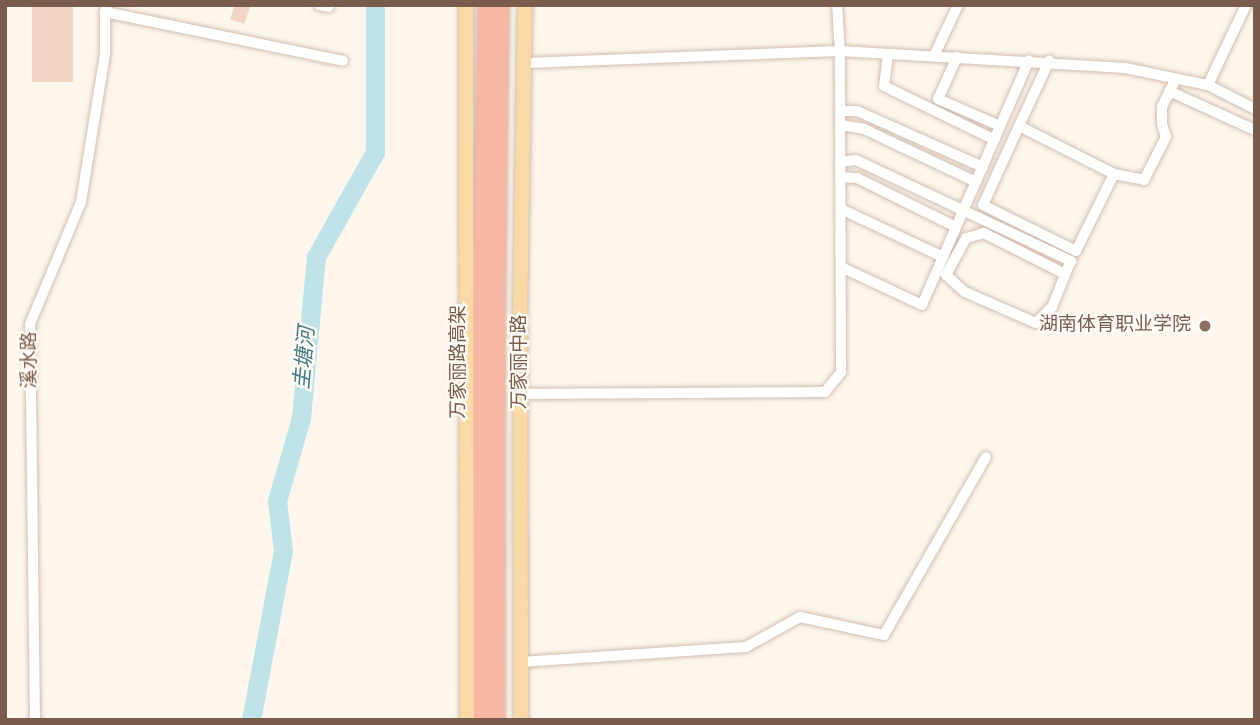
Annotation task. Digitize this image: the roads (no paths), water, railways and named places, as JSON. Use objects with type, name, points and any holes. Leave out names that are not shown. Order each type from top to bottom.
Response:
[{"type":"highway","name":"万家丽路高架","points":[[482,720],[481,322],[486,5]]},
{"type":"highway","name":"万家丽路高架","points":[[497,720],[497,322],[501,5]]},
{"type":"main road","points":[[466,5],[467,720]]},
{"type":"main road","name":"万家丽中路","points":[[524,718],[521,662],[521,394],[525,5]]},
{"type":"street","points":[[521,394],[825,392],[841,372],[840,51],[837,5]]},
{"type":"street","points":[[934,56],[958,5]]},
{"type":"street","points":[[1208,85],[1246,5]]},
{"type":"street","points":[[106,8],[343,61]]},
{"type":"street","name":"溪水路","points":[[35,720],[30,324],[81,202],[106,54],[106,8]]},
{"type":"street","points":[[524,64],[840,51],[1049,61],[1125,68],[1208,85],[1255,109]]},
{"type":"street","points":[[888,54],[884,86],[995,140]]},
{"type":"street","points":[[933,110],[957,57]]},
{"type":"street","points":[[841,267],[922,306],[1029,60]]},
{"type":"street","points":[[1049,61],[983,205],[1073,256]]},
{"type":"street","points":[[1019,127],[1114,174],[1144,180],[1166,137],[1162,107],[1176,78]]},
{"type":"street","points":[[1170,91],[1255,130]]},
{"type":"street","points":[[939,99],[1000,126]]},
{"type":"street","points":[[840,111],[857,111],[982,167]]},
{"type":"street","points":[[840,125],[864,129],[976,182]]},
{"type":"street","points":[[841,162],[856,160],[963,211],[1073,256]]},
{"type":"street","points":[[1065,274],[984,233],[965,238],[946,275],[965,292],[1036,323],[1052,307],[1073,256],[1114,174]]},
{"type":"street","points":[[841,177],[857,178],[956,227]]},
{"type":"street","points":[[841,209],[943,257]]},
{"type":"street","points":[[521,662],[746,647],[800,617],[884,635],[986,457]]},
{"type":"waterway","name":"圭塘河","points":[[251,720],[283,551],[277,501],[301,418],[316,257],[375,152],[375,5]]},
{"type":"place","name":"湖南体育职业学院","points":[[1205,326]]}]
